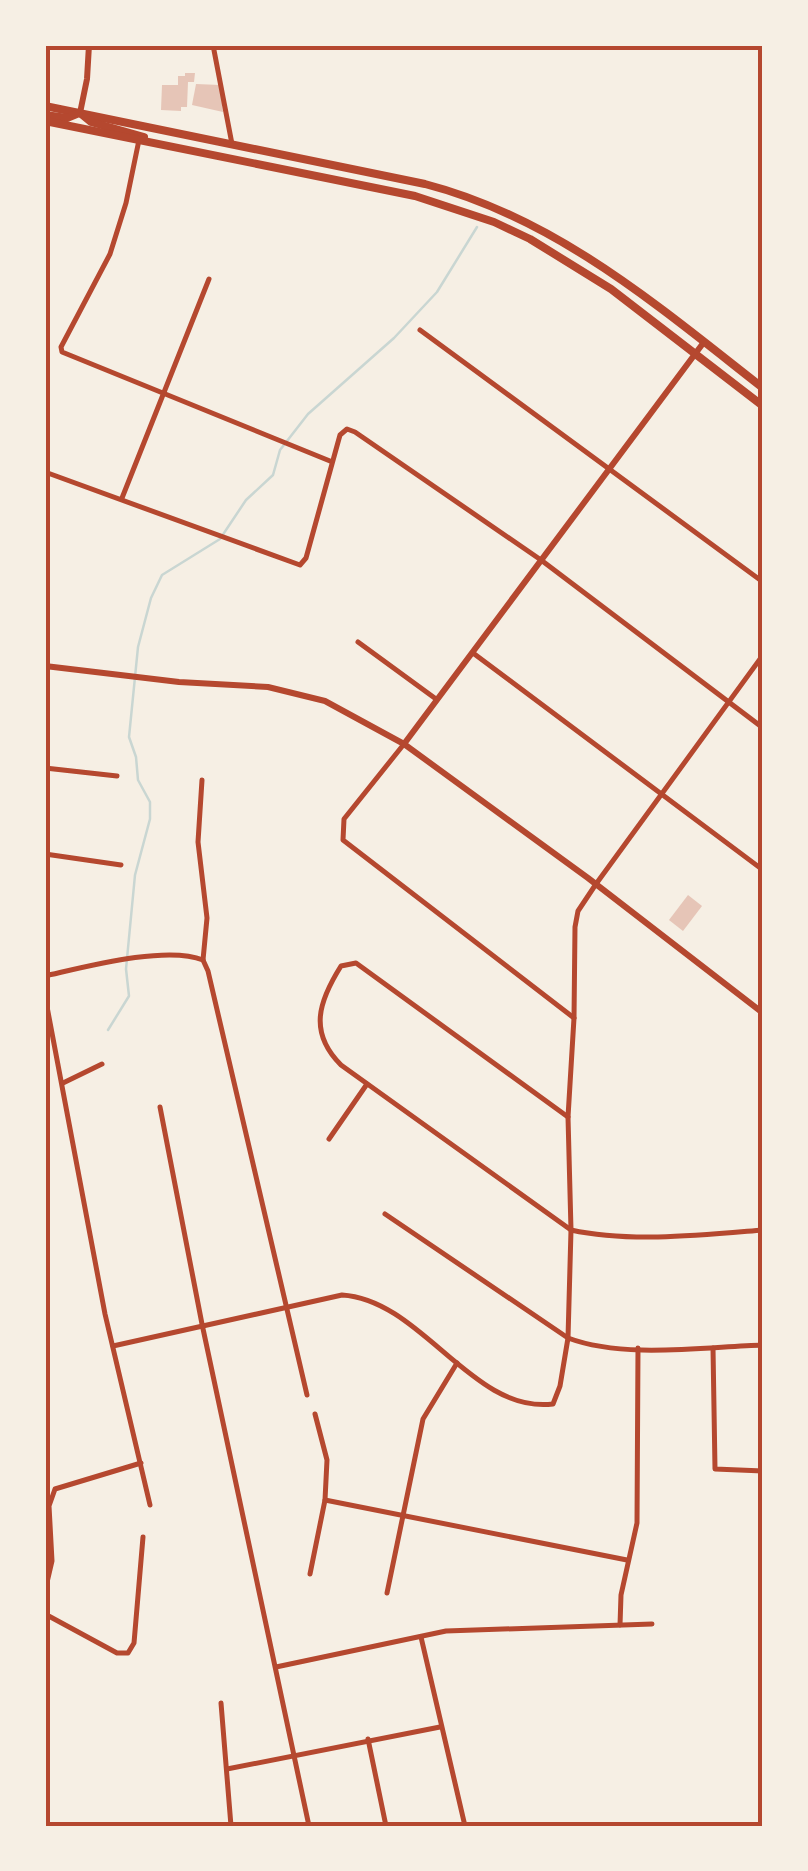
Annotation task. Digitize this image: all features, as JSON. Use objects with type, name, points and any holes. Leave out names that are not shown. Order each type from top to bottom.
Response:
[{"type":"highway","points":[[45,106],[425,184],[484,201],[575,248],[763,388]]},
{"type":"highway","points":[[45,118],[66,118],[80,112]]},
{"type":"highway","points":[[80,112],[91,122],[164,145]]},
{"type":"highway","points":[[45,118],[415,196],[494,222],[530,239],[610,289],[763,406]]},
{"type":"street","points":[[80,112],[89,45]]},
{"type":"street","points":[[213,45],[232,144]]},
{"type":"street","points":[[139,140],[110,254],[62,352],[331,461]]},
{"type":"street","points":[[122,498],[209,279]]},
{"type":"street","points":[[420,330],[763,582]]},
{"type":"street","points":[[574,1018],[348,846],[341,833],[344,819],[704,342]]},
{"type":"street","points":[[45,472],[300,564],[306,558],[340,435],[347,430],[356,432],[540,560],[763,728]]},
{"type":"street","points":[[358,642],[436,699]]},
{"type":"street","points":[[472,652],[763,870]]},
{"type":"street","points":[[112,1346],[342,1295],[391,1310],[503,1395],[532,1406],[553,1404],[568,1338],[568,1117],[576,919],[596,884],[763,654]]},
{"type":"street","points":[[45,666],[298,693],[325,701],[404,744],[763,1012]]},
{"type":"street","points":[[45,768],[117,776]]},
{"type":"street","points":[[202,780],[198,842],[208,918],[203,960],[307,1396]]},
{"type":"street","points":[[45,854],[121,865]]},
{"type":"street","points":[[45,976],[120,960],[179,955],[203,960]]},
{"type":"street","points":[[568,1117],[359,966],[348,962],[341,966],[321,1004],[323,1040],[330,1054],[571,1230],[590,1234],[695,1235],[763,1230]]},
{"type":"street","points":[[45,996],[112,1346],[150,1505]]},
{"type":"street","points":[[63,1083],[102,1064]]},
{"type":"street","points":[[328,1138],[367,1084]]},
{"type":"street","points":[[160,1108],[309,1826]]},
{"type":"street","points":[[385,1214],[568,1338],[586,1345],[763,1345]]},
{"type":"street","points":[[620,1625],[627,1560],[637,1523],[638,1348]]},
{"type":"street","points":[[713,1348],[714,1469],[763,1471]]},
{"type":"street","points":[[387,1592],[423,1419],[457,1363]]},
{"type":"street","points":[[310,1574],[327,1460],[315,1414]]},
{"type":"street","points":[[45,1590],[52,1561],[48,1506],[54,1489],[141,1463]]},
{"type":"street","points":[[324,1500],[627,1560]]},
{"type":"street","points":[[45,1614],[117,1653],[128,1653],[134,1644],[143,1537]]},
{"type":"street","points":[[276,1668],[446,1632],[652,1624]]},
{"type":"street","points":[[421,1637],[465,1826]]},
{"type":"street","points":[[221,1703],[231,1826]]},
{"type":"street","points":[[227,1769],[440,1726]]},
{"type":"street","points":[[368,1739],[386,1826]]},
{"type":"building","points":[[195,73],[194,82],[188,82],[187,107],[181,107],[181,111],[161,110],[162,85],[178,85],[178,76]]},
{"type":"building","points":[[196,84],[220,85],[223,112],[192,105]]},
{"type":"building","points":[[688,895],[702,906],[683,931],[669,920]]},
{"type":"waterway","points":[[108,1030],[129,996],[126,969],[135,875],[150,819],[150,802],[138,780],[129,737],[138,647],[151,598],[162,575],[220,539],[246,500],[273,475],[280,450],[308,414],[394,338],[437,292],[477,227]]}]
